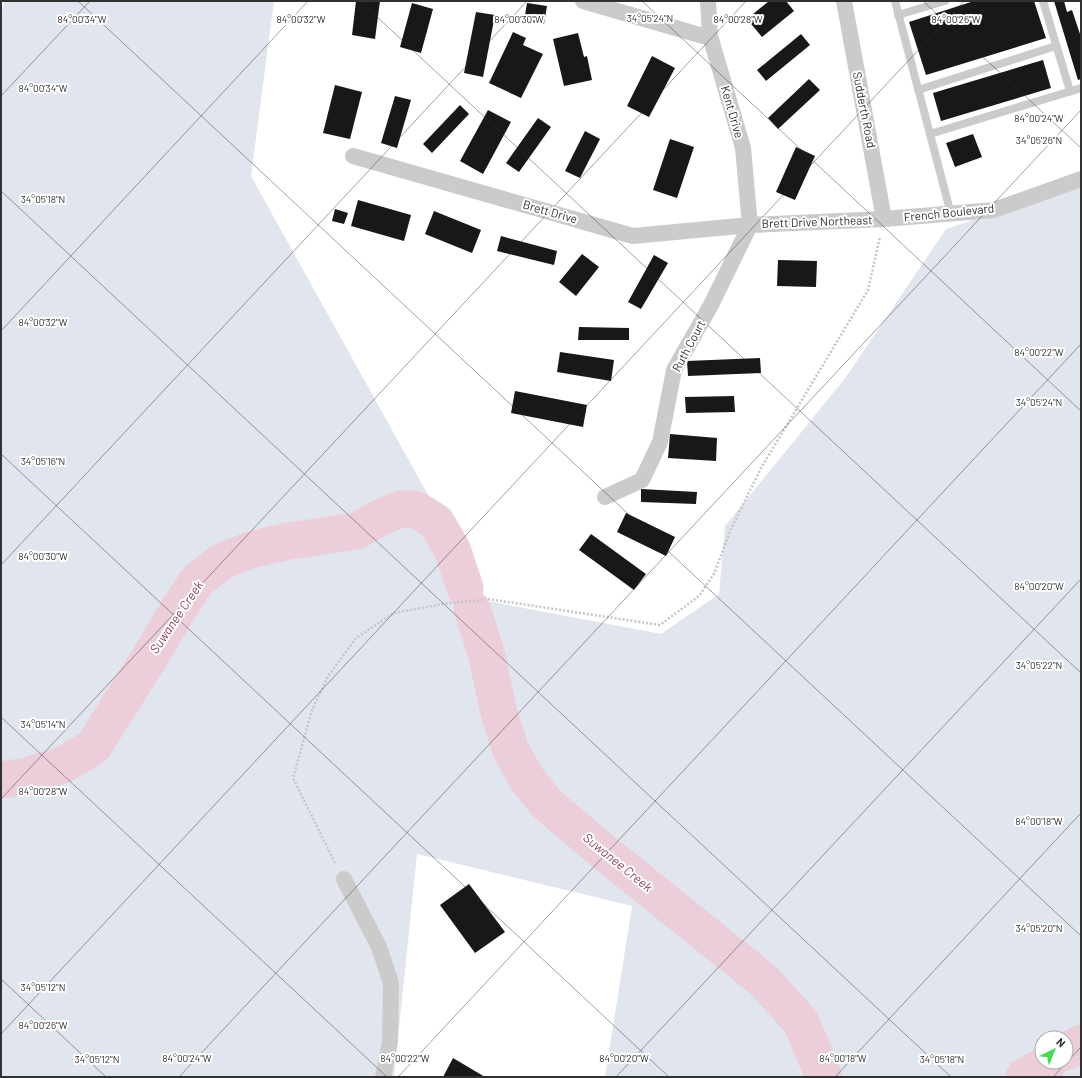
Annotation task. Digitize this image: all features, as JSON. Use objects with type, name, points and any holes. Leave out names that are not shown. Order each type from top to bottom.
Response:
[{"type":"street","points":[[583,1],[703,36],[710,36]]},
{"type":"street","name":"Kent Drive","points":[[708,1],[710,36],[742,148],[750,225]]},
{"type":"street","name":"Sudderth Road","points":[[844,1],[884,219]]},
{"type":"street","name":"Brett Drive","points":[[353,156],[633,236],[750,225]]},
{"type":"street","name":"French Boulevard","points":[[884,219],[994,210],[1081,179]]},
{"type":"street","name":"Brett Drive Northeast","points":[[750,225],[884,219]]},
{"type":"street","name":"Ruth Court","points":[[605,497],[642,480],[660,442],[674,370],[711,305],[750,225]]},
{"type":"street","points":[[344,879],[379,947],[391,983],[390,1042],[383,1077]]},
{"type":"lane","points":[[895,1],[951,214]]},
{"type":"lane","points":[[898,15],[945,1]]},
{"type":"lane","points":[[1043,1],[1070,91]]},
{"type":"lane","points":[[918,90],[1056,46]]},
{"type":"lane","points":[[930,134],[1081,88]]},
{"type":"path","points":[[488,599],[660,624],[700,596],[714,574],[731,529],[761,468],[868,290],[884,219]]},
{"type":"path","points":[[344,879],[293,778],[312,710],[328,676],[356,638],[394,613],[449,603],[484,600]]},
{"type":"shaded area","points":[[5,1],[274,1],[251,176],[487,601],[661,634],[719,594],[725,526],[846,377],[946,229],[1081,184],[1081,1077],[605,1077],[632,906],[417,854],[394,1077],[1,1077],[1,14]]},
{"type":"building","points":[[356,1],[380,1],[375,39],[352,35]]},
{"type":"building","points":[[769,1],[786,1],[794,11],[762,37],[747,19]]},
{"type":"building","points":[[974,1],[1034,1],[1046,38],[926,75],[909,22]]},
{"type":"building","points":[[1054,1],[1064,1],[1067,12],[1072,10],[1081,37],[1081,79],[1078,80]]},
{"type":"building","points":[[412,3],[433,9],[421,53],[400,47]]},
{"type":"building","points":[[527,3],[547,6],[544,24],[524,21]]},
{"type":"building","points":[[476,12],[495,15],[483,77],[464,73]]},
{"type":"building","points":[[513,32],[526,38],[523,45],[543,54],[521,98],[489,83]]},
{"type":"building","points":[[578,33],[584,57],[587,56],[592,80],[564,86],[553,39]]},
{"type":"building","points":[[801,34],[810,45],[766,81],[757,70]]},
{"type":"building","points":[[652,56],[675,68],[649,117],[627,106]]},
{"type":"building","points":[[1043,60],[1051,88],[941,121],[933,93]]},
{"type":"building","points":[[809,79],[820,90],[778,129],[768,118]]},
{"type":"building","points":[[335,85],[362,92],[350,139],[323,133]]},
{"type":"building","points":[[395,96],[411,100],[397,148],[381,143]]},
{"type":"building","points":[[460,105],[469,114],[432,153],[423,144]]},
{"type":"building","points":[[488,110],[511,122],[483,174],[460,161]]},
{"type":"building","points":[[538,118],[551,127],[519,172],[506,163]]},
{"type":"building","points":[[585,131],[600,139],[580,178],[565,171]]},
{"type":"building","points":[[973,134],[982,157],[955,167],[946,143]]},
{"type":"building","points":[[670,139],[694,147],[677,198],[653,190]]},
{"type":"building","points":[[796,147],[815,156],[795,200],[776,192]]},
{"type":"building","points":[[358,200],[411,215],[404,241],[351,226]]},
{"type":"building","points":[[335,209],[348,213],[344,224],[332,221]]},
{"type":"building","points":[[434,211],[481,230],[472,253],[425,234]]},
{"type":"building","points":[[501,236],[557,251],[554,265],[497,251]]},
{"type":"building","points":[[582,254],[599,267],[576,296],[559,282]]},
{"type":"building","points":[[654,255],[668,263],[641,309],[628,302]]},
{"type":"building","points":[[778,260],[817,261],[816,287],[777,286]]},
{"type":"building","points":[[579,327],[629,328],[629,340],[578,340]]},
{"type":"building","points":[[560,352],[614,360],[611,381],[557,372]]},
{"type":"building","points":[[760,358],[761,373],[688,376],[687,361]]},
{"type":"building","points":[[515,391],[587,405],[583,427],[511,413]]},
{"type":"building","points":[[734,396],[735,412],[686,413],[685,397]]},
{"type":"building","points":[[670,434],[717,438],[716,461],[668,458]]},
{"type":"building","points":[[641,489],[697,492],[696,504],[641,502]]},
{"type":"building","points":[[626,513],[675,537],[666,556],[617,532]]},
{"type":"building","points":[[591,534],[646,574],[634,590],[579,550]]},
{"type":"building","points":[[469,884],[505,932],[475,953],[440,905]]},
{"type":"building","points":[[453,1058],[485,1077],[443,1077]]},
{"type":"waterway","name":"Suwanee Creek","points":[[1,780],[27,776],[63,765],[93,747],[197,581],[221,562],[250,550],[289,541],[357,531],[377,519],[401,509],[415,509],[436,522],[452,549],[465,588]]},
{"type":"waterway","name":"Suwanee Creek","points":[[472,609],[486,652],[499,713],[511,751],[527,779],[546,803],[600,849],[763,980],[801,1022],[823,1077]]},
{"type":"waterway","name":"Suwanee Creek","points":[[1074,1047],[1081,1043]]},
{"type":"waterway","name":"Suwanee Creek","points":[[1024,1077],[1036,1070]]}]
